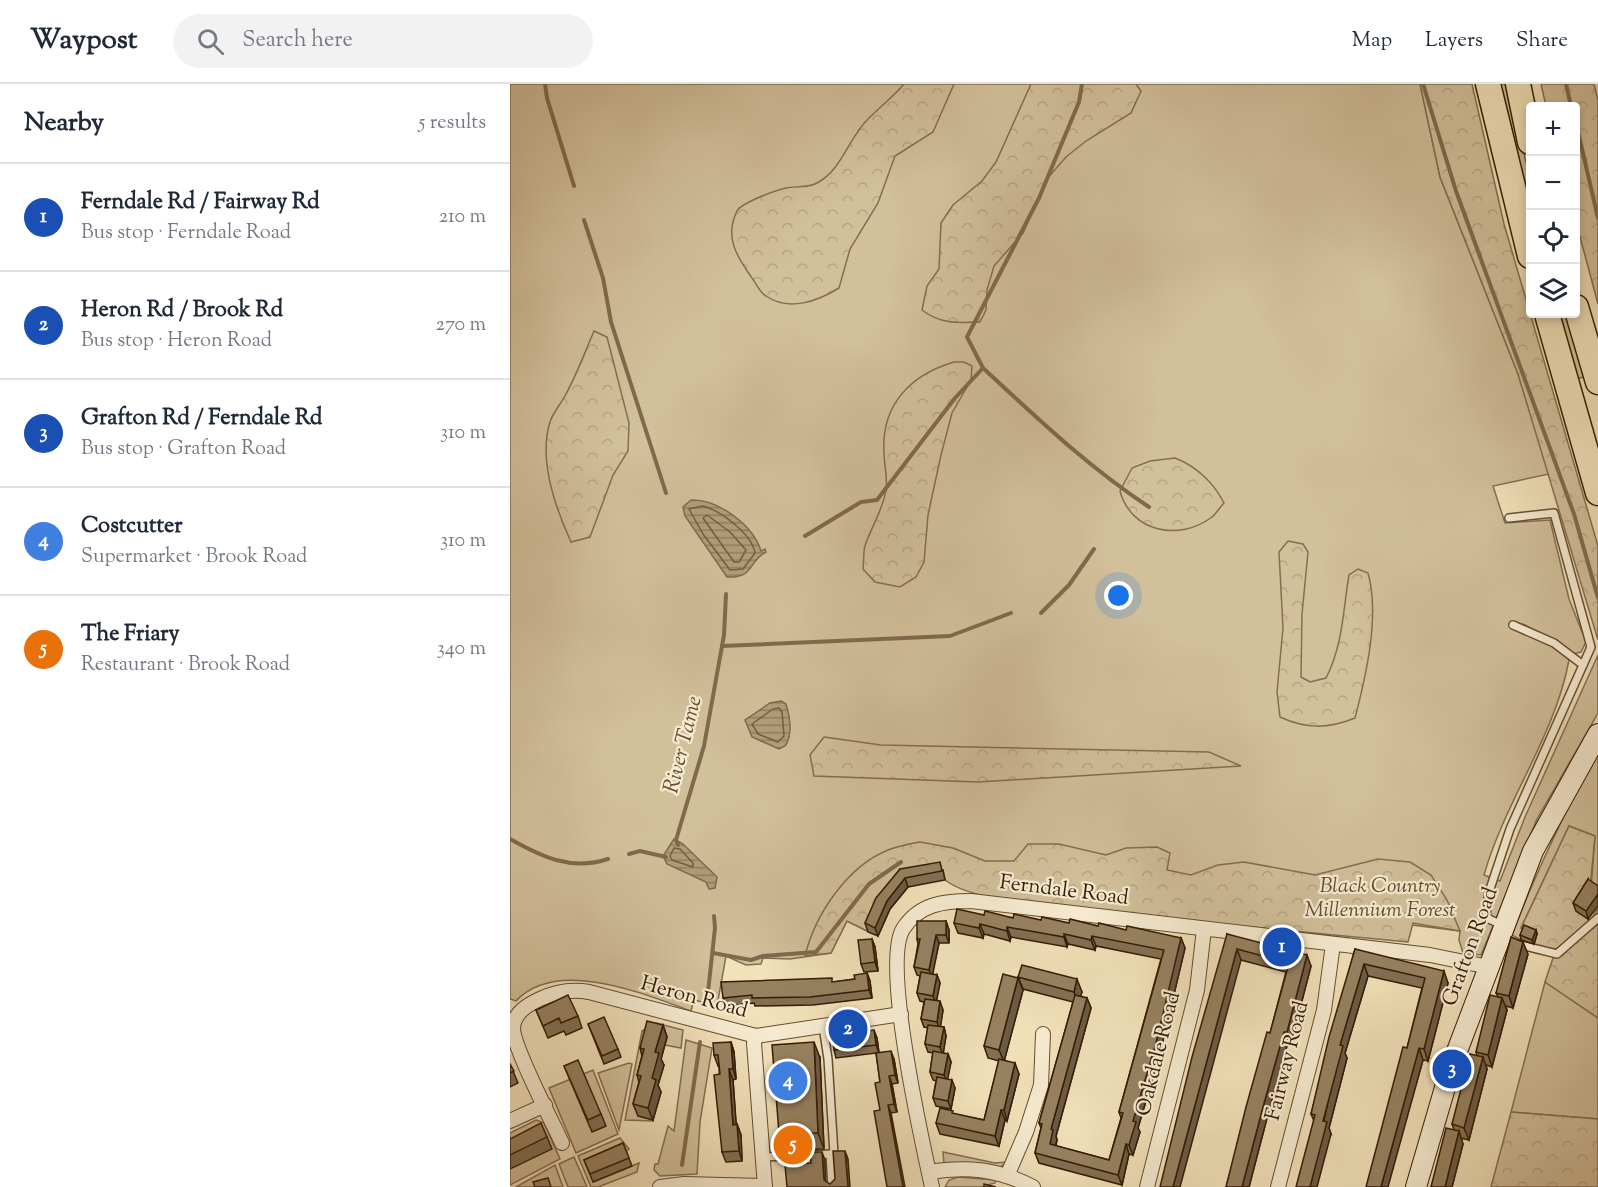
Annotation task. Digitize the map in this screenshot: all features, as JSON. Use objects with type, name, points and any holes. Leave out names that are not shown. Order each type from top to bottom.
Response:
[{"type":"highway","points":[[1488,84],[1526,240]]},
{"type":"highway","points":[[1518,84],[1526,123]]},
{"type":"highway","points":[[1548,318],[1598,493]]},
{"type":"highway","points":[[1578,318],[1598,382]]},
{"type":"street","name":"Grafton Road","points":[[1416,1187],[1451,1067],[1533,851],[1598,734]]},
{"type":"street","name":"Ferndale Road","points":[[932,1187],[901,1014],[897,954],[902,931],[919,911],[944,900],[971,900],[1430,955],[1489,967]]},
{"type":"street","name":"Oakdale Road","points":[[1147,1187],[1197,990],[1204,929]]},
{"type":"street","name":"Fairway Road","points":[[1278,1187],[1324,1010],[1333,944]]},
{"type":"street","name":"Heron Road","points":[[562,1143],[515,1040],[513,1028],[514,1010],[544,997],[579,990],[756,1036],[901,1014]]},
{"type":"street","points":[[1007,1176],[1026,1132],[1041,1085],[1043,1034]]},
{"type":"street","points":[[660,1187],[765,1186],[755,1064],[756,1036]]},
{"type":"street","points":[[510,1121],[545,1104]]},
{"type":"street","points":[[928,1172],[981,1169],[1007,1176],[1033,1187]]},
{"type":"lane","points":[[1509,518],[1554,513],[1568,572],[1590,635],[1591,647],[1510,829],[1491,884],[1486,915],[1501,932],[1531,949],[1557,954],[1598,918]]},
{"type":"lane","points":[[1513,625],[1554,643],[1583,664]]},
{"type":"lane","points":[[763,1157],[834,1154],[828,1059],[823,1026]]},
{"type":"lane","points":[[830,1154],[832,1187]]},
{"type":"green space","points":[[510,84],[1420,84],[1440,177],[1518,374],[1549,474],[1493,486],[1505,523],[1550,520],[1569,599],[1586,642],[1581,652],[1573,654],[1525,625],[1516,622],[1511,627],[1561,650],[1569,660],[1553,715],[1504,821],[1484,875],[1500,881],[1525,817],[1598,655],[1598,713],[1537,819],[1481,955],[1463,953],[1459,940],[1460,931],[944,867],[880,900],[867,931],[847,921],[831,953],[790,959],[763,958],[761,964],[746,965],[726,956],[717,1006],[694,1000],[691,1011],[626,989],[577,980],[554,982],[533,988],[516,1001],[510,999]]},
{"type":"green space","points":[[904,84],[954,84],[933,132],[895,156],[878,203],[850,249],[839,288],[822,297],[794,304],[775,301],[766,296],[747,270],[734,246],[732,229],[737,211],[745,204],[767,194],[786,188],[813,185],[826,177],[839,162],[861,126]]},
{"type":"green space","points":[[1031,84],[1136,84],[1141,91],[1131,113],[1086,141],[1066,157],[1046,180],[1023,233],[994,266],[987,290],[986,310],[980,322],[956,322],[935,318],[922,310],[927,286],[939,269],[941,223],[953,205],[982,181],[996,162]]},
{"type":"green space","points":[[1420,84],[1472,84],[1504,224],[1526,299],[1526,318],[1531,318],[1598,546],[1598,640],[1518,374],[1440,177]]},
{"type":"green space","points":[[1500,84],[1509,84],[1526,163],[1526,198]]},
{"type":"green space","points":[[1541,84],[1594,84],[1598,100],[1598,304],[1580,237],[1580,102],[1545,102]]},
{"type":"green space","points":[[1558,318],[1567,318],[1584,377],[1576,379]]},
{"type":"green space","points":[[594,331],[607,337],[629,423],[628,451],[613,475],[590,537],[571,542],[559,514],[550,483],[546,452],[547,437],[551,418],[570,386]]},
{"type":"green space","points":[[954,362],[964,362],[972,366],[971,380],[952,413],[941,455],[928,515],[924,562],[916,577],[900,587],[875,582],[863,569],[864,555],[865,546],[886,490],[884,436],[887,420],[901,394],[912,384],[924,375]]},
{"type":"green space","points":[[1175,458],[1204,476],[1224,503],[1214,516],[1199,525],[1171,531],[1145,524],[1134,516],[1120,491],[1132,468],[1150,461]]},
{"type":"green space","points":[[1288,541],[1303,544],[1308,552],[1302,614],[1301,677],[1310,682],[1326,678],[1332,666],[1342,627],[1349,575],[1358,569],[1368,573],[1373,608],[1370,646],[1355,718],[1345,722],[1317,726],[1299,724],[1280,717],[1277,692],[1283,628],[1279,552]]},
{"type":"green space","points":[[824,737],[881,745],[1209,752],[1241,766],[978,782],[814,776],[810,755]]},
{"type":"green space","points":[[1598,749],[1598,892],[1591,888],[1595,836],[1569,826],[1521,928],[1525,930],[1521,940],[1512,935],[1521,911],[1552,841]]},
{"type":"green space","points":[[1569,826],[1595,836],[1590,889],[1576,911],[1591,920],[1598,908],[1598,1018],[1545,982],[1556,949],[1533,945],[1537,934],[1521,928]]},
{"type":"green space","name":"Black Country Millennium Forest","points":[[920,842],[953,848],[985,861],[1014,861],[1028,844],[1059,844],[1106,855],[1126,848],[1157,847],[1170,853],[1167,870],[1191,875],[1218,865],[1244,862],[1315,875],[1378,859],[1410,862],[1431,875],[1447,900],[1460,931],[1413,923],[1408,942],[1206,923],[1032,903],[992,898],[974,893],[945,880],[943,870],[935,867],[880,900],[867,931],[847,921],[831,953],[805,956],[825,908],[847,879],[873,857],[904,845]]},
{"type":"green space","points":[[1545,982],[1598,1018],[1598,1119],[1511,1112]]},
{"type":"green space","points":[[656,1023],[683,1030],[681,1048],[665,1045],[652,1033],[653,1121],[625,1120],[642,1031]]},
{"type":"green space","points":[[686,1040],[712,1048],[700,1122],[697,1174],[660,1176],[654,1170],[655,1164],[658,1164],[668,1126],[674,1131]]},
{"type":"green space","points":[[632,1064],[619,1130],[598,1073]]},
{"type":"green space","points":[[593,1070],[618,1134],[576,1153],[549,1088]]},
{"type":"green space","points":[[1511,1112],[1598,1119],[1598,1187],[1491,1187]]},
{"type":"green space","points":[[536,1120],[544,1123],[560,1159],[510,1185],[510,1133]]},
{"type":"green space","points":[[620,1138],[629,1149],[593,1182],[639,1163],[637,1172],[598,1187],[591,1187],[578,1156]]},
{"type":"green space","points":[[943,1152],[995,1163],[1007,1162],[1000,1167],[944,1164]]},
{"type":"green space","points":[[574,1157],[587,1187],[568,1187],[559,1164]]},
{"type":"green space","points":[[555,1165],[563,1187],[516,1187]]},
{"type":"green space","points":[[958,1177],[996,1180],[995,1183],[980,1187],[945,1187],[949,1180]]},
{"type":"water","points":[[691,500],[712,504],[733,515],[757,541],[761,551],[765,549],[766,552],[756,559],[743,575],[727,577],[685,516],[683,507]]},
{"type":"water","points":[[781,701],[786,704],[790,731],[788,742],[779,749],[752,737],[745,720],[770,703]]},
{"type":"water","points":[[674,839],[683,844],[717,877],[715,888],[709,889],[706,882],[667,864],[663,856]]},
{"type":"building","points":[[940,862],[942,871],[905,878],[887,901],[875,928],[865,923],[876,898],[900,869]]},
{"type":"building","points":[[1588,879],[1598,886],[1598,894],[1586,911],[1573,903]]},
{"type":"building","points":[[957,909],[984,915],[985,911],[1013,918],[1014,914],[1041,920],[1042,917],[1069,923],[1070,919],[1126,930],[1127,926],[1181,938],[1156,1043],[1133,1121],[1136,1122],[1129,1145],[1126,1144],[1118,1175],[1035,1153],[1042,1124],[1039,1123],[1075,995],[1087,998],[1051,1129],[1053,1130],[1050,1144],[1109,1160],[1123,1113],[1119,1112],[1164,950],[1092,936],[1091,940],[1007,927],[1007,931],[980,924],[979,928],[954,923]]},
{"type":"building","points":[[917,921],[946,921],[946,935],[936,935],[929,970],[914,967],[920,939],[917,939]]},
{"type":"building","points":[[1524,925],[1536,930],[1532,940],[1520,935]]},
{"type":"building","points":[[1227,934],[1307,955],[1287,1032],[1284,1032],[1242,1187],[1226,1187],[1267,1032],[1270,1033],[1289,963],[1237,949],[1173,1187],[1160,1187],[1192,1057]]},
{"type":"building","points":[[1511,937],[1523,942],[1509,996],[1496,993]]},
{"type":"building","points":[[872,939],[875,962],[861,964],[858,940]]},
{"type":"building","points":[[1355,949],[1444,971],[1424,1049],[1419,1048],[1381,1187],[1366,1187],[1403,1047],[1407,1048],[1425,978],[1364,964],[1340,1045],[1343,1046],[1323,1121],[1327,1122],[1310,1187],[1296,1187],[1315,1115],[1311,1114],[1329,1037]]},
{"type":"building","points":[[1022,965],[1077,979],[1074,992],[1018,977]]},
{"type":"building","points":[[921,972],[937,975],[933,996],[917,993]]},
{"type":"building","points":[[867,973],[869,990],[810,997],[752,998],[752,995],[723,998],[721,982],[832,978],[832,982],[855,979],[854,975]]},
{"type":"building","points":[[1003,974],[1018,978],[999,1050],[984,1046]]},
{"type":"building","points":[[568,995],[578,1016],[561,1023],[559,1018],[543,1026],[536,1010]]},
{"type":"building","points":[[1490,995],[1502,998],[1488,1055],[1476,1052]]},
{"type":"building","points":[[925,999],[940,1001],[937,1022],[921,1019]]},
{"type":"building","points":[[604,1017],[618,1049],[602,1056],[588,1024]]},
{"type":"building","points":[[647,1021],[663,1025],[655,1052],[659,1053],[652,1078],[656,1080],[648,1108],[633,1104],[641,1076],[637,1075],[644,1049],[640,1048]]},
{"type":"building","points":[[928,1025],[944,1027],[940,1047],[925,1044]]},
{"type":"building","points":[[874,1030],[876,1045],[834,1050],[832,1036]]},
{"type":"building","points":[[731,1042],[733,1069],[729,1069],[733,1125],[737,1124],[739,1151],[722,1152],[714,1075],[720,1074],[718,1055],[714,1055],[713,1043]]},
{"type":"building","points":[[814,1042],[818,1133],[779,1133],[772,1045]]},
{"type":"building","points":[[891,1051],[895,1075],[889,1076],[894,1104],[888,1105],[903,1187],[887,1187],[874,1111],[880,1110],[875,1083],[880,1082],[876,1053]]},
{"type":"building","points":[[933,1051],[948,1054],[944,1075],[930,1072]]},
{"type":"building","points":[[1470,1054],[1483,1057],[1464,1128],[1452,1124]]},
{"type":"building","points":[[999,1059],[1015,1063],[1004,1110],[1001,1110],[995,1136],[936,1123],[940,1108],[984,1120]]},
{"type":"building","points":[[578,1060],[601,1114],[588,1120],[564,1066]]},
{"type":"building","points":[[937,1077],[952,1080],[948,1101],[933,1098]]},
{"type":"building","points":[[541,1123],[547,1137],[510,1155],[510,1139]]},
{"type":"building","points":[[1446,1128],[1459,1131],[1445,1187],[1431,1187]]},
{"type":"building","points":[[623,1143],[629,1158],[590,1174],[584,1160]]},
{"type":"building","points":[[833,1151],[845,1151],[848,1187],[787,1187],[785,1165],[811,1163],[810,1152],[822,1152],[824,1180],[830,1184],[835,1179]]},
{"type":"building","points":[[548,1178],[551,1187],[535,1187],[533,1182]]},
{"type":"waterway","name":"River Tame","points":[[545,84],[547,98],[574,186]]},
{"type":"waterway","points":[[805,536],[861,502],[877,500],[955,398],[983,368],[967,337],[1039,198],[1079,102],[1082,84]]},
{"type":"waterway","points":[[1423,84],[1456,191],[1574,514],[1598,598]]},
{"type":"waterway","points":[[1566,84],[1570,102]]},
{"type":"waterway","points":[[1580,140],[1598,218]]},
{"type":"waterway","name":"River Tame","points":[[584,220],[603,278],[611,322],[666,493]]},
{"type":"waterway","points":[[983,368],[1084,458],[1149,507]]},
{"type":"waterway","points":[[1041,613],[1069,585],[1094,549]]},
{"type":"waterway","name":"River Tame","points":[[678,845],[676,840],[704,746],[724,635],[726,594]]},
{"type":"waterway","points":[[722,646],[950,636],[1011,613]]},
{"type":"waterway","points":[[510,839],[545,856],[569,863],[608,859]]},
{"type":"waterway","points":[[629,854],[640,851],[666,857]]},
{"type":"waterway","points":[[713,953],[751,960],[763,956],[816,952],[869,884],[901,862]]},
{"type":"waterway","name":"River Tame","points":[[707,1001],[715,928],[714,916]]},
{"type":"waterway","name":"River Tame","points":[[682,1165],[700,1042]]},
{"type":"place","name":"Ferndale Rd / Fairway Rd","points":[[1282,947]]},
{"type":"place","name":"Heron Rd / Brook Rd","points":[[848,1029]]},
{"type":"place","name":"Grafton Rd / Ferndale Rd","points":[[1452,1069]]},
{"type":"place","name":"Costcutter","points":[[788,1081]]},
{"type":"place","name":"The Friary","points":[[793,1145]]}]
